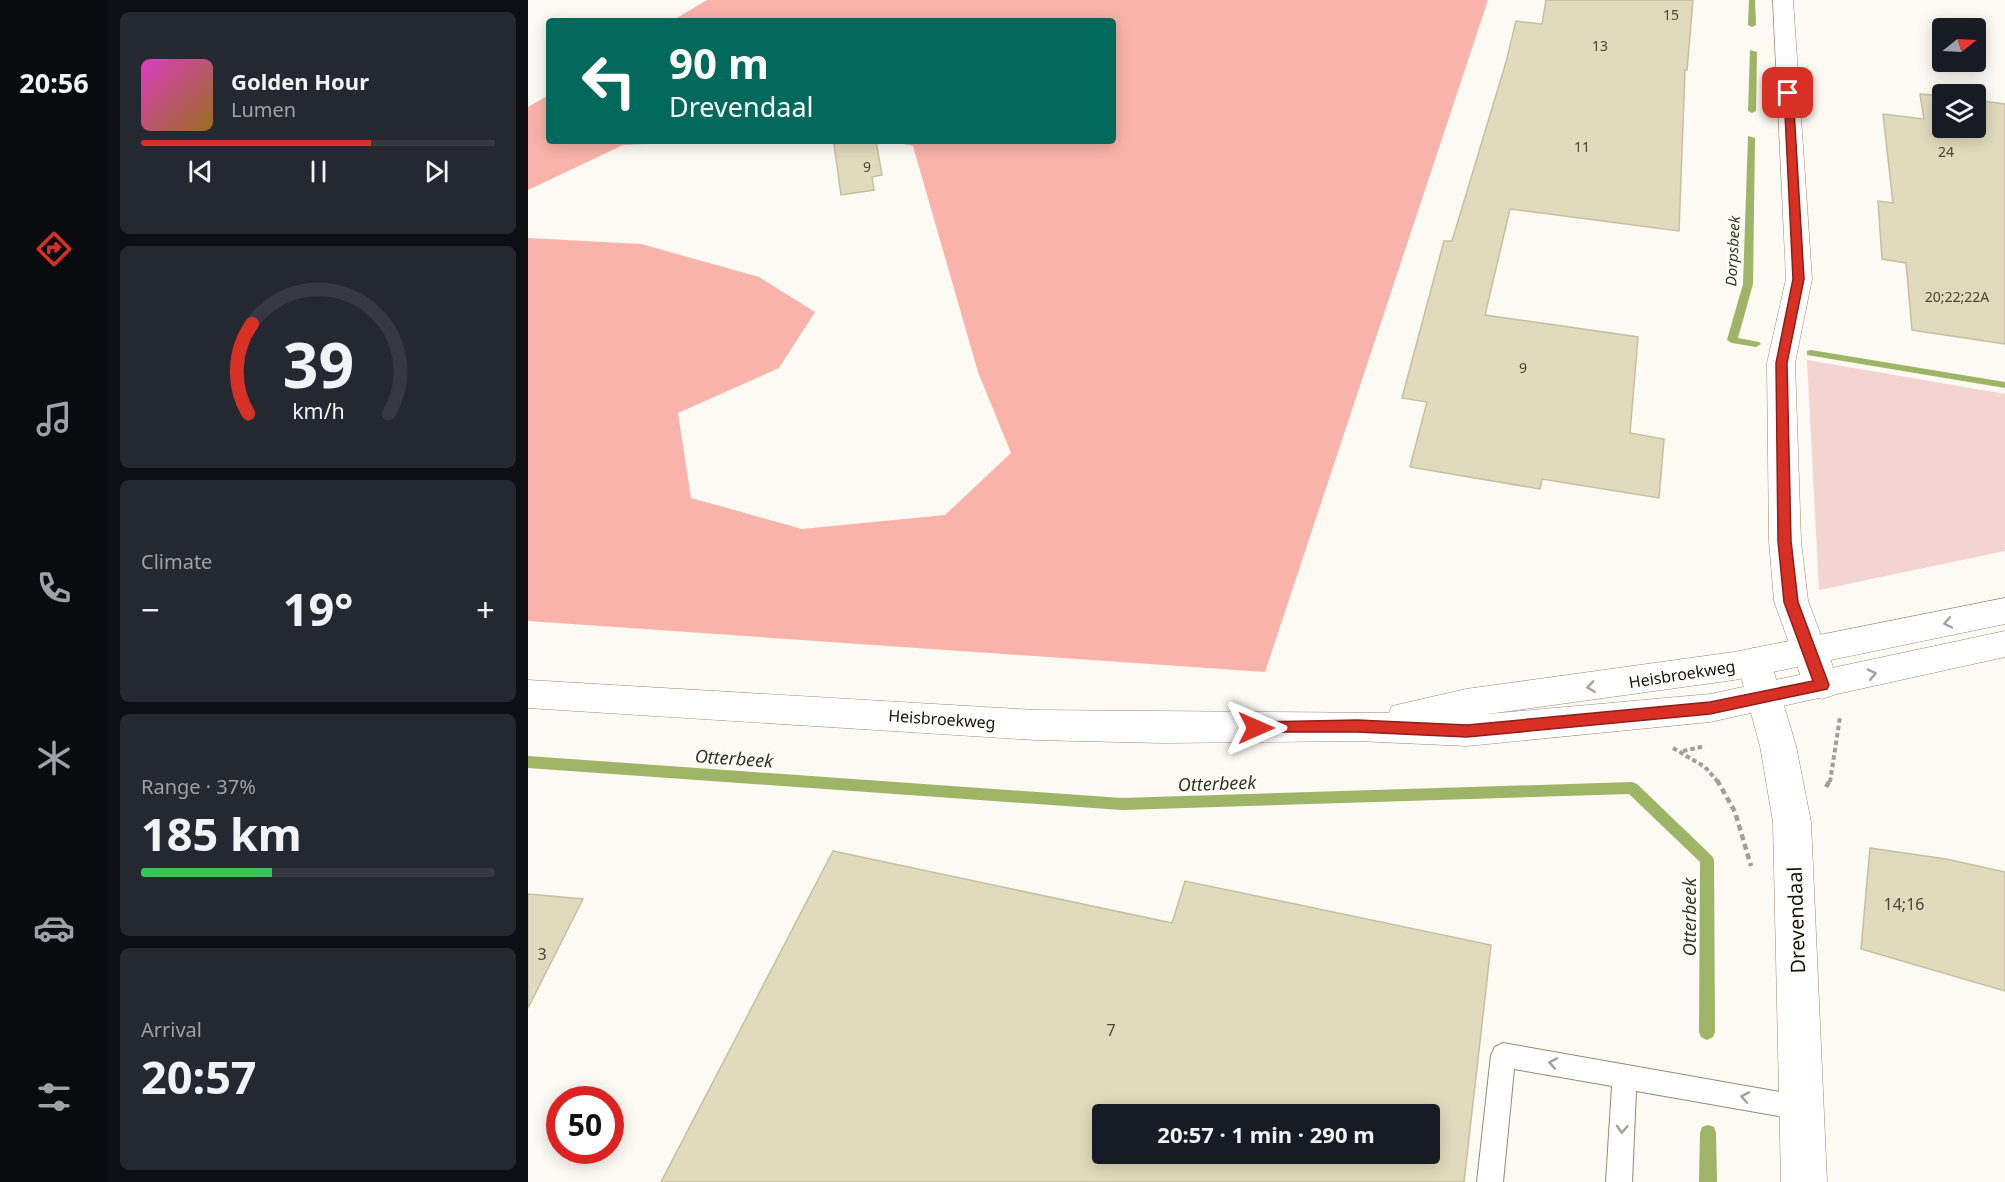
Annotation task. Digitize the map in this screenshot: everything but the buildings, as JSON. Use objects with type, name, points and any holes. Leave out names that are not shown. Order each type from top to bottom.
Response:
[{"type":"main road","points":[[1783,0],[1799,279],[1781,363],[1785,541],[1791,602],[1822,685]]},
{"type":"main road","name":"Heisbroekweg","points":[[1357,726],[1466,704],[1754,663],[2005,611]]},
{"type":"main road","name":"Heisbroekweg","points":[[528,693],[1035,725],[1163,728],[1357,726],[1467,731],[1710,708],[1765,698],[2005,644]]},
{"type":"main road","name":"Drevendaal","points":[[1754,663],[1778,746],[1792,822],[1804,1182]]},
{"type":"lane","points":[[1490,1182],[1503,1055],[1802,1108]]},
{"type":"lane","points":[[1619,1182],[1625,1075]]},
{"type":"path","points":[[1667,746],[1683,751],[1701,763],[1721,785],[1736,812],[1753,875]]},
{"type":"shaded area","points":[[707,0],[1488,0],[1265,672],[528,621],[528,238],[641,244],[759,277],[815,312],[779,368],[678,413],[691,498],[802,529],[945,515],[1011,453],[978,372],[913,146],[904,144],[1116,144],[1116,18],[677,18]]},
{"type":"shaded area","points":[[546,97],[546,144],[646,144],[623,145],[528,190],[528,107]]},
{"type":"shaded area","points":[[1807,360],[2005,394],[2005,551],[1819,590]]},
{"type":"waterway","name":"Dorpsbeek","points":[[1752,0],[1752,25]]},
{"type":"waterway","name":"Dorpsbeek","points":[[1752,111],[1753,52]]},
{"type":"waterway","name":"Dorpsbeek","points":[[1751,138],[1748,284],[1732,340],[1756,344]]},
{"type":"waterway","name":"Dorpsbeek","points":[[1811,353],[2005,385]]},
{"type":"waterway","name":"Otterbeek","points":[[528,762],[1122,804],[1632,788],[1707,860],[1707,1032]]},
{"type":"waterway","name":"Otterbeek","points":[[1708,1133],[1708,1182]]},
{"type":"route","points":[[1256,728],[1357,726],[1467,731],[1710,708],[1822,685],[1791,602],[1785,541],[1781,363],[1799,279],[1788,93]]}]
